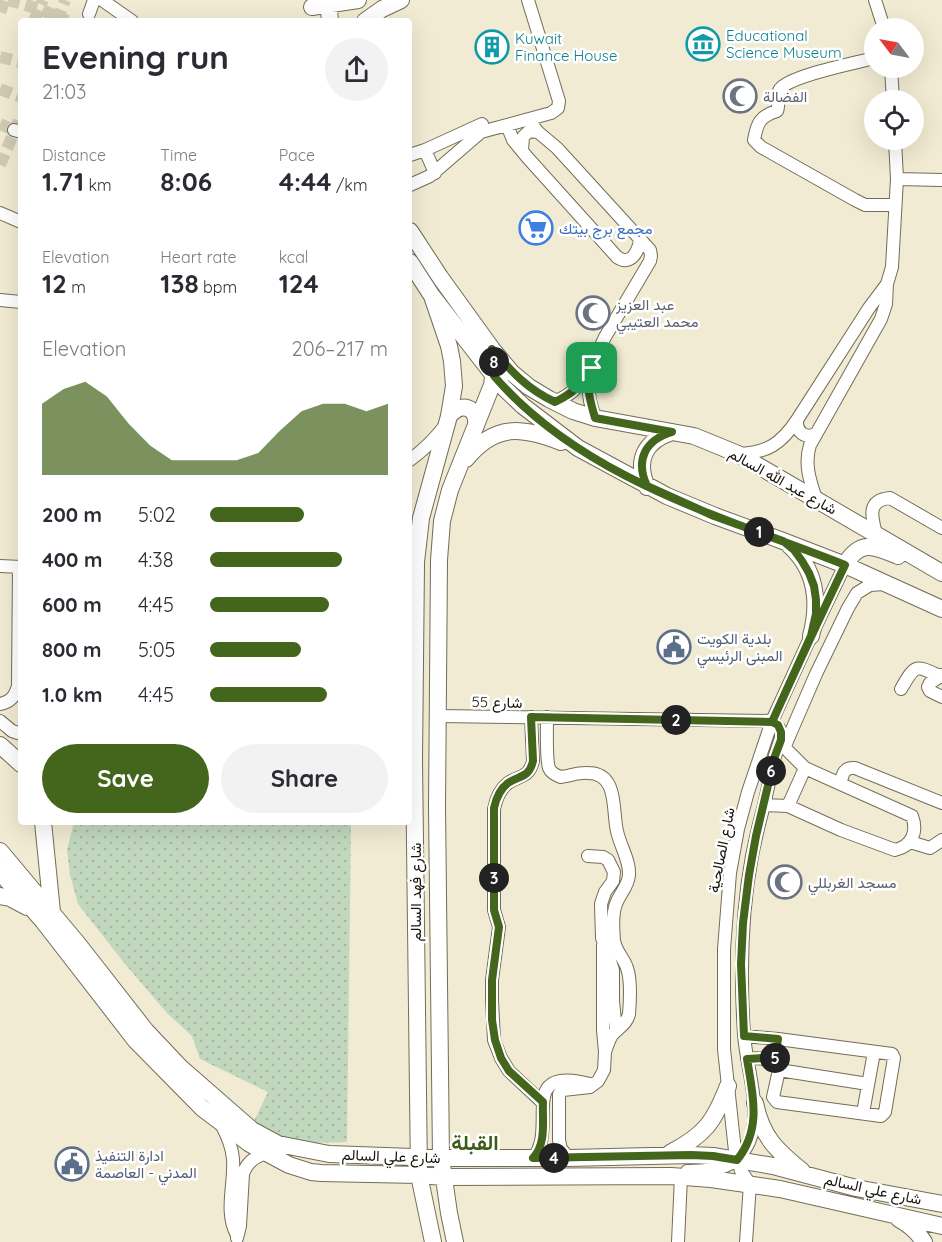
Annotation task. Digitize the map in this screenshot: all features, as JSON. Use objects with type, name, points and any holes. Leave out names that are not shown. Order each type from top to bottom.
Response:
[{"type":"main road","points":[[320,9],[358,0]]},
{"type":"main road","points":[[369,18],[401,0]]},
{"type":"main road","name":"شارع عبد الله السالم","points":[[412,234],[492,349],[529,387],[573,411],[595,418],[694,436],[738,454],[942,573]]},
{"type":"main road","points":[[412,265],[432,296],[494,376],[523,406],[578,448]]},
{"type":"main road","name":"شارع فهد السالم","points":[[432,296],[449,346],[453,386],[448,419],[423,506],[416,562],[412,756],[419,1174],[433,1242]]},
{"type":"main road","name":"شارع فهد السالم","points":[[455,1242],[441,1158],[437,716],[439,572],[446,504],[489,395],[494,376],[492,349]]},
{"type":"main road","points":[[448,419],[452,412],[459,408],[468,408],[475,414],[476,426]]},
{"type":"main road","points":[[457,472],[474,449],[502,432],[520,430],[544,435],[578,448],[647,486],[714,516],[845,565],[942,609]]},
{"type":"main road","points":[[647,486],[642,476],[641,464],[644,452],[651,442],[661,435],[672,432]]},
{"type":"main road","points":[[783,541],[802,561],[814,586],[816,614],[811,636]]},
{"type":"main road","points":[[845,565],[852,554],[872,547],[896,555],[942,577]]},
{"type":"main road","points":[[0,745],[18,761]]},
{"type":"main road","points":[[0,896],[10,898],[48,916],[43,825]]},
{"type":"main road","name":"شارع علي السالم","points":[[0,851],[136,1041],[174,1081],[220,1123],[250,1144],[289,1165],[321,1173],[419,1174],[444,1177],[676,1176],[780,1189],[942,1226]]},
{"type":"main road","name":"شارع علي السالم","points":[[0,872],[48,916],[146,1031],[180,1067],[252,1130],[278,1144],[328,1154],[441,1158],[713,1156],[805,1174],[856,1188],[942,1204]]},
{"type":"main road","points":[[664,1156],[702,1134],[721,1104],[729,1086]]},
{"type":"main road","points":[[755,1103],[762,1128],[771,1144],[805,1174]]},
{"type":"main road","points":[[852,1206],[856,1188]]},
{"type":"main road","points":[[893,1215],[908,1224],[924,1242]]},
{"type":"street","points":[[89,14],[94,0]]},
{"type":"street","points":[[102,0],[128,18]]},
{"type":"street","points":[[523,0],[552,98],[550,105],[525,121]]},
{"type":"street","points":[[412,155],[480,129],[525,121],[554,112],[559,104],[528,0]]},
{"type":"street","points":[[875,0],[881,18]]},
{"type":"street","points":[[864,61],[787,83],[779,90],[777,100],[779,109],[762,118],[754,140],[761,147],[855,200],[866,205],[895,205]]},
{"type":"street","points":[[412,184],[435,173],[488,122],[543,109]]},
{"type":"street","points":[[525,121],[557,148],[650,250],[650,261],[595,358],[588,385],[595,418]]},
{"type":"street","points":[[507,125],[513,140],[527,158],[617,257],[622,261],[627,261],[634,256],[640,238]]},
{"type":"street","points":[[522,150],[523,137],[529,131],[538,132]]},
{"type":"street","points":[[425,150],[435,173]]},
{"type":"street","points":[[738,454],[762,451],[774,446],[784,438],[886,284],[892,267],[897,178],[896,150]]},
{"type":"street","points":[[897,178],[942,180]]},
{"type":"street","points":[[0,213],[18,221]]},
{"type":"street","points":[[816,499],[809,476],[807,455],[810,445],[881,319],[886,304],[886,284]]},
{"type":"street","points":[[0,300],[18,302]]},
{"type":"street","points":[[555,402],[569,395],[581,379],[579,357],[581,355],[586,357],[592,368]]},
{"type":"street","points":[[412,458],[435,438],[448,419]]},
{"type":"street","points":[[797,420],[797,427],[801,433],[808,436],[816,434]]},
{"type":"street","points":[[876,534],[872,511],[875,503],[883,498],[890,498],[942,528]]},
{"type":"street","name":"شارع الصالحية","points":[[750,1184],[737,1160],[724,1049],[724,949],[729,883],[738,829],[772,722],[845,565]]},
{"type":"street","points":[[1,566],[18,567]]},
{"type":"street","points":[[764,805],[784,747],[816,674],[856,593],[870,585],[886,584]]},
{"type":"street","points":[[901,689],[911,672],[917,668],[942,676]]},
{"type":"street","points":[[942,676],[930,683],[928,687],[930,691],[942,697]]},
{"type":"street","points":[[412,677],[415,695]]},
{"type":"street","points":[[0,704],[10,701],[18,686]]},
{"type":"street","name":"شارع 55","points":[[437,716],[772,722]]},
{"type":"street","points":[[531,717],[532,766],[526,774],[503,788],[498,794],[494,808],[494,910],[499,927],[494,958],[492,1000],[495,1040],[501,1058],[509,1071],[543,1102]]},
{"type":"street","points":[[547,717],[550,771],[561,777],[591,773],[602,778],[613,792],[616,828],[629,867],[626,888],[614,910],[615,945],[629,974],[629,1014],[626,1021],[611,1036],[605,1052]]},
{"type":"street","points":[[0,721],[18,733]]},
{"type":"street","points":[[678,1242],[676,1176],[684,1171],[723,1167],[737,1160],[752,1134],[755,1103],[744,1036],[741,964],[743,923],[756,836],[782,735],[778,725],[772,722]]},
{"type":"street","points":[[764,805],[788,806],[841,830],[895,850],[906,846],[914,836],[915,823],[912,816],[805,768],[784,747]]},
{"type":"street","points":[[788,806],[805,768]]},
{"type":"street","points":[[841,784],[841,776],[845,770],[855,768],[942,803]]},
{"type":"street","points":[[910,842],[930,848],[942,840]]},
{"type":"street","points":[[568,1158],[559,1145],[558,1097],[563,1090],[585,1089],[594,1085],[604,1070],[601,904],[605,892],[613,881],[614,872],[608,860],[603,857],[588,856]]},
{"type":"street","points":[[603,945],[613,970],[616,1031]]},
{"type":"street","points":[[744,1036],[778,1039],[892,1054],[894,1057],[885,1112],[881,1116],[777,1102],[773,1097],[778,1039]]},
{"type":"street","points":[[863,1113],[874,1052]]},
{"type":"street","points":[[747,1059],[763,1058],[776,1067],[868,1084]]},
{"type":"street","points":[[533,1158],[542,1140],[543,1102],[547,1089],[557,1082],[578,1081],[594,1085]]},
{"type":"street","points":[[220,1123],[232,1149],[231,1217],[237,1239]]},
{"type":"street","points":[[237,1239],[244,1170],[254,1159],[266,1153]]},
{"type":"street","points":[[746,1242],[750,1184]]},
{"type":"green space","points":[[73,825],[351,825],[347,1142],[310,1143],[283,1139],[253,1123],[268,1092],[200,1059],[192,1036],[167,1013],[78,904],[70,875],[67,850]]},
{"type":"tunnel","points":[[0,12],[5,0]]},
{"type":"tunnel","points":[[8,0],[40,9],[60,18]]},
{"type":"tunnel","points":[[35,18],[43,0]]},
{"type":"tunnel","points":[[58,18],[65,0]]},
{"type":"tunnel","points":[[0,57],[18,61]]},
{"type":"tunnel","points":[[0,89],[18,96]]},
{"type":"tunnel","points":[[0,165],[18,123]]},
{"type":"tunnel","points":[[0,124],[14,130]]},
{"type":"place","name":"Educational Science Museum","points":[[703,44]]},
{"type":"place","name":"Kuwait Finance House","points":[[492,47]]},
{"type":"place","name":"الفضالة","points":[[740,96]]},
{"type":"place","name":"مجمع برج بيتك","points":[[536,228]]},
{"type":"place","name":"عبد العزيز محمد العتيبي","points":[[593,313]]},
{"type":"place","name":"بلدية الكويت المبنى الرئيسي","points":[[674,647]]},
{"type":"place","name":"مسجد الغربللي","points":[[785,882]]},
{"type":"place","name":"ادارة التنفيذ المدني - العاصمة","points":[[72,1164]]},
{"type":"district","name":"القبلة","points":[[475,1142]]},
{"type":"route","points":[[592,368],[586,357],[581,355],[579,357],[581,379],[569,395],[555,402],[529,387],[492,349],[494,376],[502,386],[551,429],[578,448],[647,486],[667,496],[714,516],[783,541],[845,565],[772,722],[778,725],[782,735],[771,771],[749,875],[741,964],[744,1036],[778,1039],[774,1064],[763,1058],[747,1059],[755,1103],[753,1124],[748,1144],[737,1160],[691,1155],[533,1158],[542,1140],[543,1102],[509,1071],[501,1058],[495,1040],[492,1020],[492,980],[499,927],[494,910],[494,808],[498,794],[503,788],[526,774],[532,766],[531,717],[772,722],[811,636],[816,614],[814,586],[809,573],[794,550],[783,541],[714,516],[647,486],[642,476],[641,464],[644,452],[651,442],[661,435],[672,432],[595,418],[588,385],[592,368]]}]
